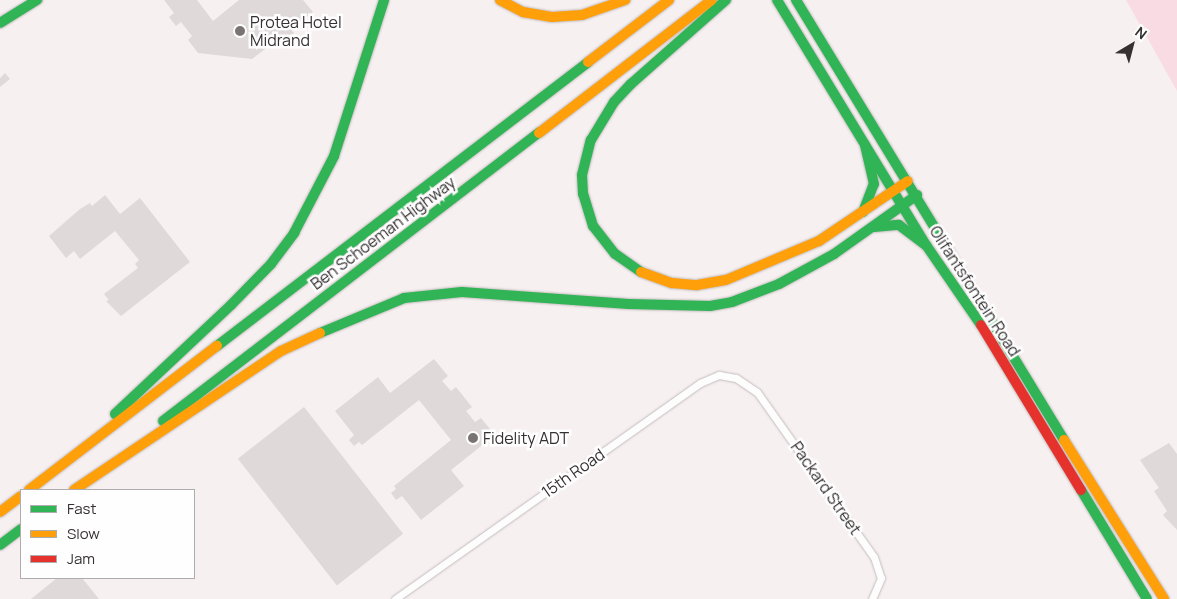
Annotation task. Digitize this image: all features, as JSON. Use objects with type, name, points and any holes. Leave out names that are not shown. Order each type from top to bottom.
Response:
[{"type":"main road","points":[[40,482],[231,305],[270,264],[294,233],[334,156],[384,0]]},
{"type":"main road","points":[[500,0],[523,12],[552,17],[582,14],[625,0]]},
{"type":"main road","name":"Ben Schoeman Highway","points":[[30,489],[669,0]]},
{"type":"main road","name":"Ben Schoeman Highway","points":[[74,489],[712,0]]},
{"type":"main road","points":[[726,0],[632,84],[598,125],[586,156],[583,194],[587,212],[602,240],[615,254],[648,276],[697,284],[726,280],[782,260],[863,213],[908,181]]},
{"type":"main road","name":"Olifantsfontein Road","points":[[777,0],[894,190],[926,246],[979,322],[1147,599]]},
{"type":"main road","name":"Olifantsfontein Road","points":[[796,0],[917,195],[1004,344],[1164,599]]},
{"type":"main road","points":[[0,23],[34,2]]},
{"type":"main road","points":[[0,30],[34,2]]},
{"type":"main road","points":[[863,213],[874,184],[865,145]]},
{"type":"main road","points":[[74,489],[281,351],[359,314],[404,298],[462,292],[710,306],[732,302],[779,284],[834,254],[917,195]]},
{"type":"main road","points":[[872,227],[899,225],[926,246]]},
{"type":"main road","points":[[0,512],[20,497]]},
{"type":"main road","points":[[0,545],[20,530]]},
{"type":"street","name":"15th Road","points":[[395,599],[710,377],[728,376],[757,392]]},
{"type":"street","name":"Packard Street","points":[[757,392],[874,557],[880,571],[878,589],[872,599]]},
{"type":"shaded area","points":[[1126,0],[1177,0],[1177,91]]},
{"type":"building","name":"Protea Hotel Midrand","points":[[164,0],[197,0],[213,21],[239,0],[303,0],[313,12],[291,29],[294,33],[280,44],[277,40],[252,59],[198,53],[188,40],[192,36],[181,22],[176,26],[169,17],[174,13]]},
{"type":"building","points":[[5,73],[10,79],[0,87],[0,78]]},
{"type":"building","points":[[105,195],[120,214],[140,198],[190,262],[121,316],[106,301],[109,300],[104,294],[138,268],[135,264],[139,260],[115,231],[80,259],[74,251],[66,258],[49,236],[80,209],[90,203],[92,206]]},
{"type":"building","name":"Fidelity ADT","points":[[434,359],[448,376],[442,381],[451,391],[456,387],[472,407],[466,411],[475,422],[481,418],[495,435],[451,470],[464,486],[421,520],[402,496],[396,500],[391,493],[396,489],[394,486],[451,440],[419,400],[362,445],[359,442],[354,446],[349,440],[354,435],[335,411],[378,377],[390,393]]},
{"type":"building","points":[[304,407],[403,534],[337,586],[238,459]]},
{"type":"building","points":[[1169,443],[1177,454],[1177,530],[1163,515],[1167,511],[1154,491],[1159,488],[1140,460]]},
{"type":"building","points":[[56,579],[83,579],[99,599],[31,599]]},
{"type":"traffic: fast","points":[[0,23],[37,0]]},
{"type":"traffic: fast","points":[[115,414],[231,305],[271,264],[294,233],[334,156],[384,0]]},
{"type":"traffic: fast","points":[[641,272],[615,254],[593,226],[583,194],[582,175],[591,140],[614,102],[631,84],[726,0]]},
{"type":"traffic: fast","points":[[777,0],[926,245],[981,325]]},
{"type":"traffic: fast","points":[[796,0],[1064,440]]},
{"type":"traffic: fast","points":[[217,346],[588,62]]},
{"type":"traffic: fast","points":[[163,421],[539,133]]},
{"type":"traffic: fast","points":[[863,212],[874,184],[865,145]]},
{"type":"traffic: fast","points":[[320,333],[404,298],[462,292],[629,304],[710,306],[732,302],[779,284],[834,254],[917,195]]},
{"type":"traffic: fast","points":[[874,227],[899,225],[926,245]]},
{"type":"traffic: fast","points":[[1081,490],[1147,599]]},
{"type":"traffic: fast","points":[[0,545],[20,530]]},
{"type":"traffic: slow","points":[[500,0],[523,12],[552,17],[582,15],[625,0]]},
{"type":"traffic: slow","points":[[588,62],[669,0]]},
{"type":"traffic: slow","points":[[539,133],[712,0]]},
{"type":"traffic: slow","points":[[641,272],[672,283],[697,285],[726,280],[819,241],[908,181]]},
{"type":"traffic: slow","points":[[75,489],[281,351],[320,333]]},
{"type":"traffic: slow","points":[[30,489],[217,346]]},
{"type":"traffic: slow","points":[[1064,440],[1164,599]]},
{"type":"traffic: slow","points":[[0,512],[20,497]]},
{"type":"traffic: jam","points":[[981,325],[1081,490]]},
{"type":"place","name":"Protea Hotel Midrand","points":[[240,31]]},
{"type":"place","name":"Fidelity ADT","points":[[473,438]]}]
